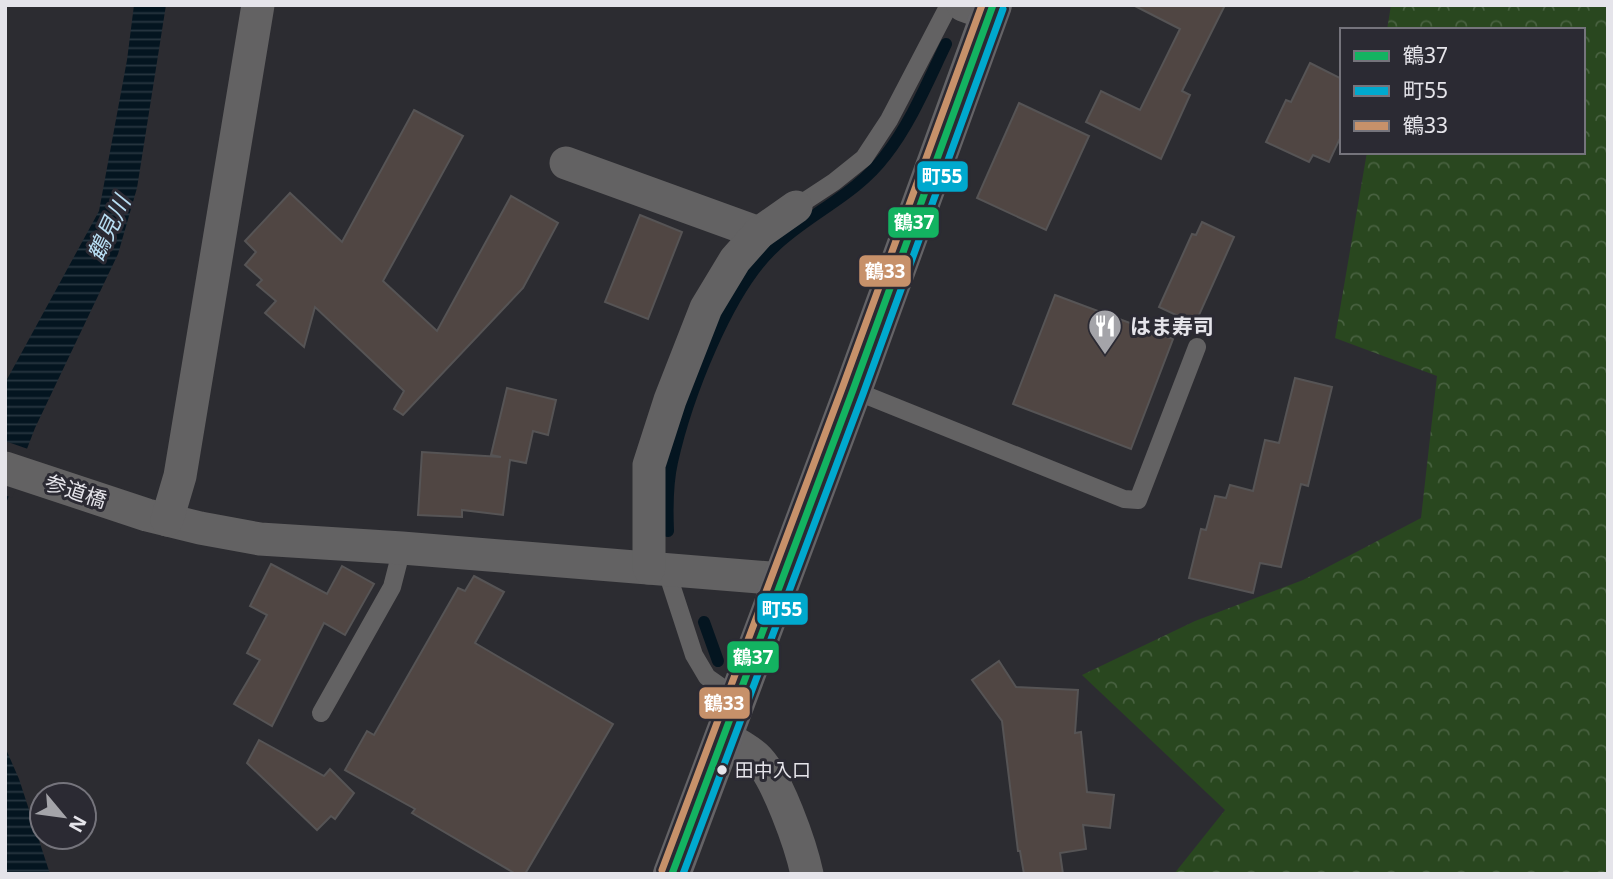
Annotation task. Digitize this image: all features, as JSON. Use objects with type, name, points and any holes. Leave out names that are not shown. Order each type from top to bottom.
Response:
[{"type":"main road","points":[[672,874],[853,390],[982,9]]},
{"type":"street","points":[[157,518],[180,476],[258,5]]},
{"type":"street","points":[[566,163],[759,233]]},
{"type":"street","points":[[658,568],[649,465],[670,400],[706,308],[735,260],[759,233],[796,207]]},
{"type":"street","name":"参道橋","points":[[5,468],[157,518],[260,539],[782,579]]},
{"type":"street","points":[[723,736],[757,758],[772,778],[804,856],[807,874]]},
{"type":"lane","points":[[796,207],[864,158],[889,120],[949,5]]},
{"type":"lane","points":[[853,390],[1124,499],[1138,500],[1197,348]]},
{"type":"lane","points":[[321,713],[392,587],[402,548]]},
{"type":"lane","points":[[658,568],[694,655],[707,677],[737,698]]},
{"type":"green space","points":[[1391,5],[1608,5],[1608,874],[1174,874],[1225,810],[1082,675],[1195,621],[1303,580],[1421,518],[1437,376],[1335,338],[1367,154],[1585,154],[1585,28],[1387,28]]},
{"type":"water","name":"鶴見川","points":[[134,5],[166,5],[137,188],[118,254],[35,428],[5,506],[5,383],[99,211],[127,60]]},
{"type":"water","points":[[5,747],[28,807],[28,851],[42,851],[50,874],[5,874]]},
{"type":"pier","points":[[5,441],[31,450],[12,498],[5,495]]},
{"type":"building","points":[[1133,5],[1225,5],[1182,91],[1190,95],[1161,159],[1086,122],[1101,91],[1140,110],[1180,29]]},
{"type":"building","points":[[1310,63],[1340,78],[1340,138],[1329,162],[1313,155],[1309,162],[1266,142],[1286,100],[1291,102]]},
{"type":"building","points":[[1019,103],[1089,136],[1046,230],[977,198]]},
{"type":"building","points":[[414,110],[463,136],[383,281],[437,331],[511,196],[558,223],[523,288],[403,415],[394,409],[404,391],[315,307],[304,347],[265,313],[276,301],[257,285],[262,280],[245,265],[256,252],[245,241],[290,193],[342,242]]},
{"type":"building","points":[[640,215],[682,232],[648,319],[605,302]]},
{"type":"building","points":[[1202,222],[1234,237],[1195,324],[1159,307],[1192,234],[1196,235]]},
{"type":"building","points":[[1055,295],[1173,339],[1131,449],[1013,404]]},
{"type":"building","points":[[1295,378],[1332,387],[1308,486],[1301,484],[1281,567],[1260,563],[1253,593],[1189,578],[1201,529],[1206,530],[1215,496],[1226,498],[1230,485],[1253,491],[1265,440],[1279,443]]},
{"type":"building","points":[[507,388],[556,400],[548,435],[533,431],[526,463],[510,460],[503,515],[462,510],[462,517],[418,515],[422,452],[501,457],[491,455]]},
{"type":"building","points":[[271,564],[327,594],[342,566],[374,584],[345,635],[324,623],[272,726],[234,704],[260,660],[247,653],[267,615],[250,606]]},
{"type":"building","points":[[474,576],[504,592],[475,643],[613,724],[525,874],[516,874],[412,813],[415,809],[345,770],[367,731],[374,735],[458,588],[465,591]]},
{"type":"building","points":[[999,661],[1016,687],[1078,690],[1075,733],[1081,732],[1087,792],[1114,795],[1110,828],[1083,825],[1086,849],[1060,853],[1063,874],[1024,874],[1018,851],[1002,721],[972,680]]},
{"type":"building","points":[[259,740],[324,776],[330,769],[354,793],[335,819],[331,816],[317,830],[247,763]]},
{"type":"waterway","points":[[668,531],[669,479],[678,436],[711,347],[740,290],[774,247],[860,182],[885,156],[911,116],[946,44]]},
{"type":"waterway","points":[[704,622],[718,661]]},
{"type":"transit line","name":"鶴33","points":[[662,870],[982,5]]},
{"type":"transit line","name":"鶴37","points":[[672,874],[993,5]]},
{"type":"transit line","name":"町55","points":[[683,874],[863,394],[1003,9]]},
{"type":"place","name":"はま寿司","points":[[1105,356]]},
{"type":"place","name":"田中入口","points":[[722,770]]}]
